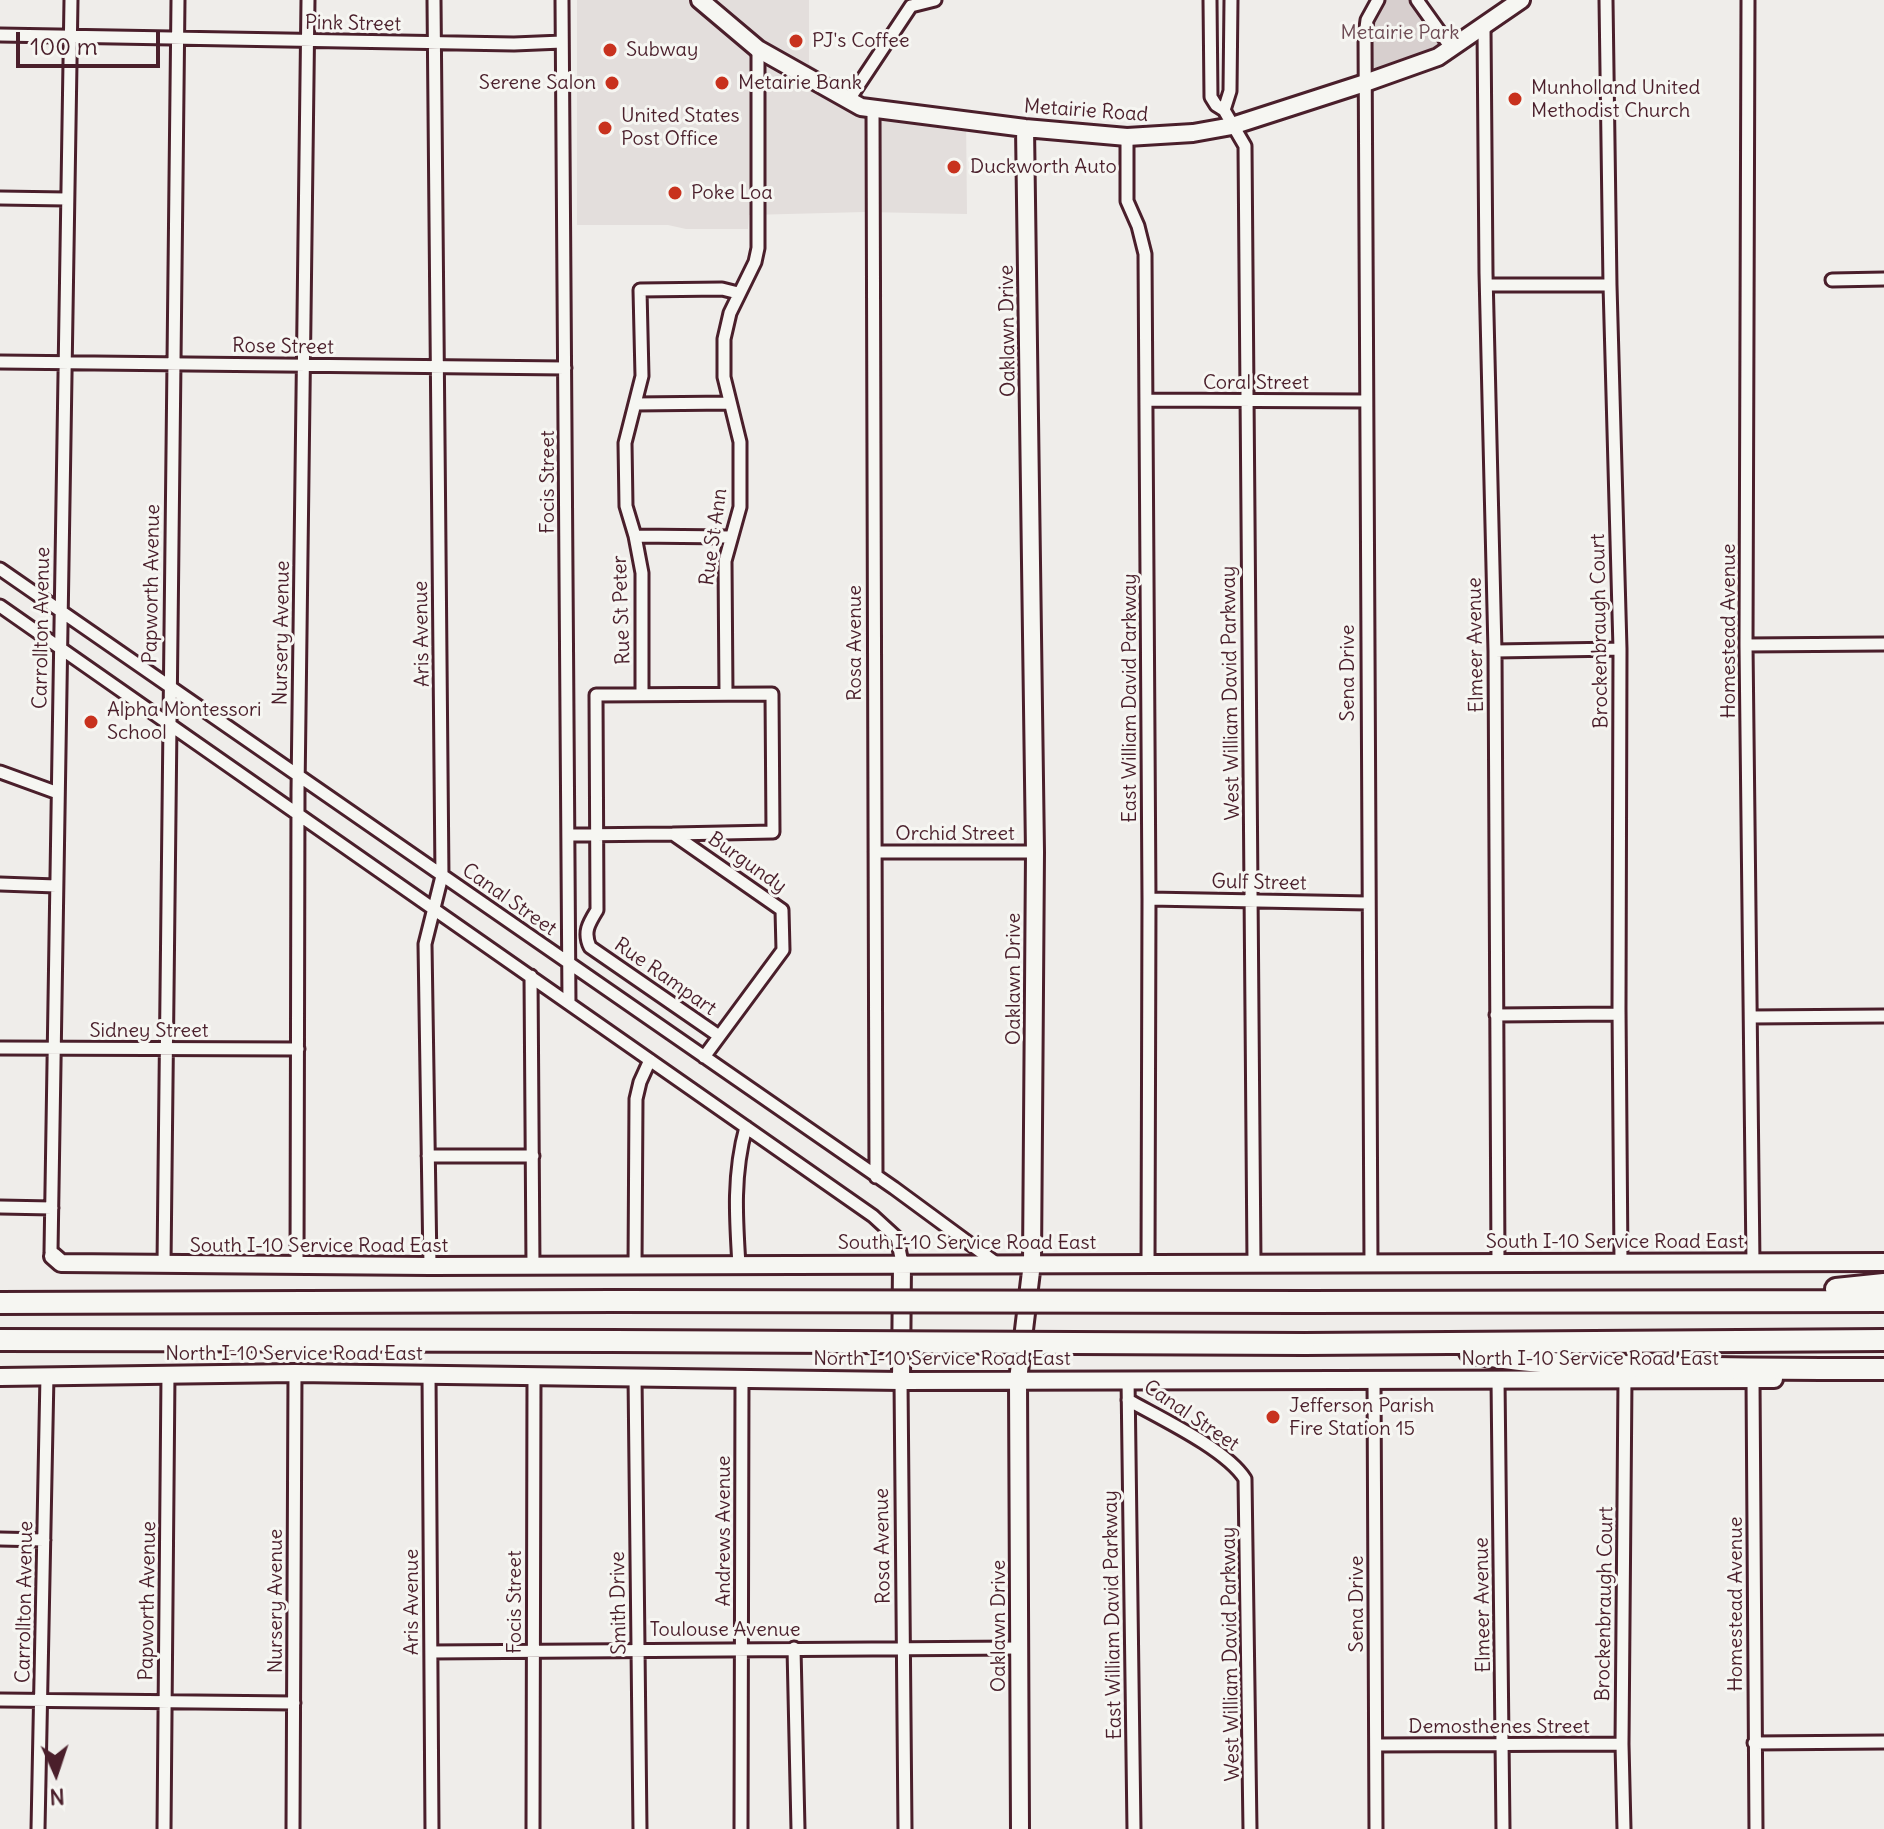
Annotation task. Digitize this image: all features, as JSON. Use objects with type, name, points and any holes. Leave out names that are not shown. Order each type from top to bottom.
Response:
[{"type":"highway","points":[[1680,1301],[1884,1284]]},
{"type":"highway","points":[[0,1301],[1884,1301]]},
{"type":"highway","points":[[0,1340],[1304,1344],[1884,1340]]},
{"type":"highway","points":[[1434,1344],[1506,1360],[1556,1363],[1661,1368],[1884,1369]]},
{"type":"street","name":"Carrollton Avenue","points":[[53,1256],[71,0]]},
{"type":"street","name":"Papworth Avenue","points":[[164,1265],[178,0]]},
{"type":"street","name":"Nursery Avenue","points":[[297,1266],[298,776],[308,0]]},
{"type":"street","name":"Aris Avenue","points":[[430,1266],[425,944],[442,876],[434,0]]},
{"type":"street","name":"Focis Street","points":[[562,0],[569,1003]]},
{"type":"street","name":"Metairie Road","points":[[700,0],[758,49],[848,101],[873,109],[1127,137],[1193,133],[1232,126],[1365,83],[1438,57],[1521,0]]},
{"type":"street","points":[[848,101],[908,3],[935,0]]},
{"type":"street","name":"West William David Parkway","points":[[1210,0],[1209,89],[1216,105],[1224,110],[1245,146],[1254,1263]]},
{"type":"street","points":[[1224,110],[1230,91],[1231,0]]},
{"type":"street","name":"Sena Drive","points":[[1371,1262],[1365,35],[1367,20],[1378,0]]},
{"type":"street","points":[[1417,0],[1452,49]]},
{"type":"street","name":"Brockenbraugh Court","points":[[1606,0],[1620,649],[1621,1262]]},
{"type":"street","name":"Homestead Avenue","points":[[1748,0],[1746,645],[1753,1262]]},
{"type":"street","name":"Elmeer Avenue","points":[[1484,28],[1495,651],[1498,1262]]},
{"type":"street","name":"Pink Street","points":[[0,35],[176,40],[562,42]]},
{"type":"street","name":"Rue St Ann","points":[[726,694],[725,561],[740,507],[740,442],[724,377],[724,339],[738,293],[755,262],[758,248],[758,49]]},
{"type":"street","name":"Rosa Avenue","points":[[873,109],[876,1177]]},
{"type":"street","name":"Oaklawn Drive","points":[[1020,1829],[1018,1380],[1032,1263],[1035,852],[1025,128]]},
{"type":"street","name":"East William David Parkway","points":[[1127,137],[1126,191],[1145,254],[1148,1263]]},
{"type":"street","points":[[0,198],[66,199]]},
{"type":"street","points":[[1832,280],[1884,279]]},
{"type":"street","points":[[1487,285],[1610,285]]},
{"type":"street","name":"Rue St Peter","points":[[642,693],[642,573],[626,506],[625,459],[628,424],[642,376],[640,290],[722,289],[738,293]]},
{"type":"street","name":"Rose Street","points":[[0,362],[565,368]]},
{"type":"street","name":"Coral Street","points":[[1147,400],[1365,401]]},
{"type":"street","points":[[635,404],[730,403]]},
{"type":"street","points":[[635,536],[730,537]]},
{"type":"street","name":"Canal Street","points":[[0,569],[996,1263]]},
{"type":"street","points":[[0,606],[888,1227],[897,1238],[902,1263]]},
{"type":"street","points":[[1746,645],[1884,644]]},
{"type":"street","points":[[1495,651],[1620,649]]},
{"type":"street","points":[[596,835],[596,695],[726,694]]},
{"type":"street","name":"Burgundy","points":[[569,835],[773,832],[772,694],[726,694]]},
{"type":"street","points":[[0,772],[58,793]]},
{"type":"street","name":"Burgundy","points":[[673,834],[782,910],[783,950],[719,1036]]},
{"type":"street","name":"Rue Rampart","points":[[596,835],[597,910],[586,932],[590,947],[719,1036]]},
{"type":"street","name":"Orchid Street","points":[[875,852],[1035,852]]},
{"type":"street","points":[[0,884],[56,886]]},
{"type":"street","name":"Gulf Street","points":[[1149,899],[1368,903]]},
{"type":"street","points":[[531,976],[533,1266]]},
{"type":"street","points":[[1496,1015],[1619,1014]]},
{"type":"street","points":[[1751,1017],[1884,1016]]},
{"type":"street","points":[[704,1057],[719,1036]]},
{"type":"street","name":"Sidney Street","points":[[0,1048],[298,1049]]},
{"type":"street","points":[[635,1266],[636,1099],[650,1060]]},
{"type":"street","points":[[739,1265],[735,1189],[738,1157],[746,1127]]},
{"type":"street","points":[[428,1156],[533,1156]]},
{"type":"street","points":[[0,1207],[52,1208]]},
{"type":"street","name":"South I-10 Service Road East","points":[[53,1256],[61,1263],[297,1266],[1884,1262]]},
{"type":"street","name":"Rosa Avenue","points":[[902,1263],[905,1829]]},
{"type":"street","name":"Nursery Avenue","points":[[293,1829],[295,1373]]},
{"type":"street","name":"North I-10 Service Road East","points":[[0,1377],[295,1373],[901,1381],[1884,1378]]},
{"type":"street","name":"Papworth Avenue","points":[[164,1829],[168,1374]]},
{"type":"street","name":"Aris Avenue","points":[[429,1374],[432,1829]]},
{"type":"street","name":"Carrollton Avenue","points":[[38,1829],[47,1375]]},
{"type":"street","name":"Focis Street","points":[[533,1829],[534,1375]]},
{"type":"street","name":"Smith Drive","points":[[635,1376],[640,1829]]},
{"type":"street","name":"Andrews Avenue","points":[[741,1829],[742,1378]]},
{"type":"street","name":"Canal Street","points":[[1128,1379],[1128,1400],[1201,1441],[1240,1471],[1245,1479]]},
{"type":"street","name":"Sena Drive","points":[[1374,1379],[1376,1829]]},
{"type":"street","name":"Brockenbraugh Court","points":[[1624,1829],[1625,1379]]},
{"type":"street","name":"Homestead Avenue","points":[[1753,1379],[1756,1829]]},
{"type":"street","name":"Elmeer Avenue","points":[[1498,1380],[1503,1829]]},
{"type":"street","name":"East William David Parkway","points":[[1128,1400],[1134,1829]]},
{"type":"street","name":"West William David Parkway","points":[[1245,1479],[1250,1829]]},
{"type":"street","points":[[0,1539],[44,1540]]},
{"type":"street","points":[[794,1648],[798,1829]]},
{"type":"street","name":"Toulouse Avenue","points":[[431,1652],[1019,1648]]},
{"type":"street","points":[[0,1700],[294,1703]]},
{"type":"street","points":[[1754,1743],[1884,1742]]},
{"type":"street","name":"Demosthenes Street","points":[[1376,1745],[1622,1744]]},
{"type":"shaded area","points":[[577,0],[809,0],[809,64],[859,98],[966,115],[967,214],[865,212],[749,215],[748,229],[577,225]]},
{"type":"green space","name":"Metairie Park","points":[[1378,0],[1421,0],[1452,49],[1365,83],[1366,24]]},
{"type":"place","name":"PJ's Coffee","points":[[796,41]]},
{"type":"place","name":"Subway","points":[[610,50]]},
{"type":"place","name":"Serene Salon","points":[[612,83]]},
{"type":"place","name":"Metairie Bank","points":[[722,83]]},
{"type":"place","name":"Munholland United Methodist Church","points":[[1515,99]]},
{"type":"place","name":"United States Post Office","points":[[605,128]]},
{"type":"place","name":"Duckworth Auto","points":[[954,167]]},
{"type":"place","name":"Poke Loa","points":[[675,193]]},
{"type":"place","name":"Alpha Montessori School","points":[[91,722]]},
{"type":"place","name":"Jefferson Parish Fire Station 15","points":[[1273,1417]]}]
